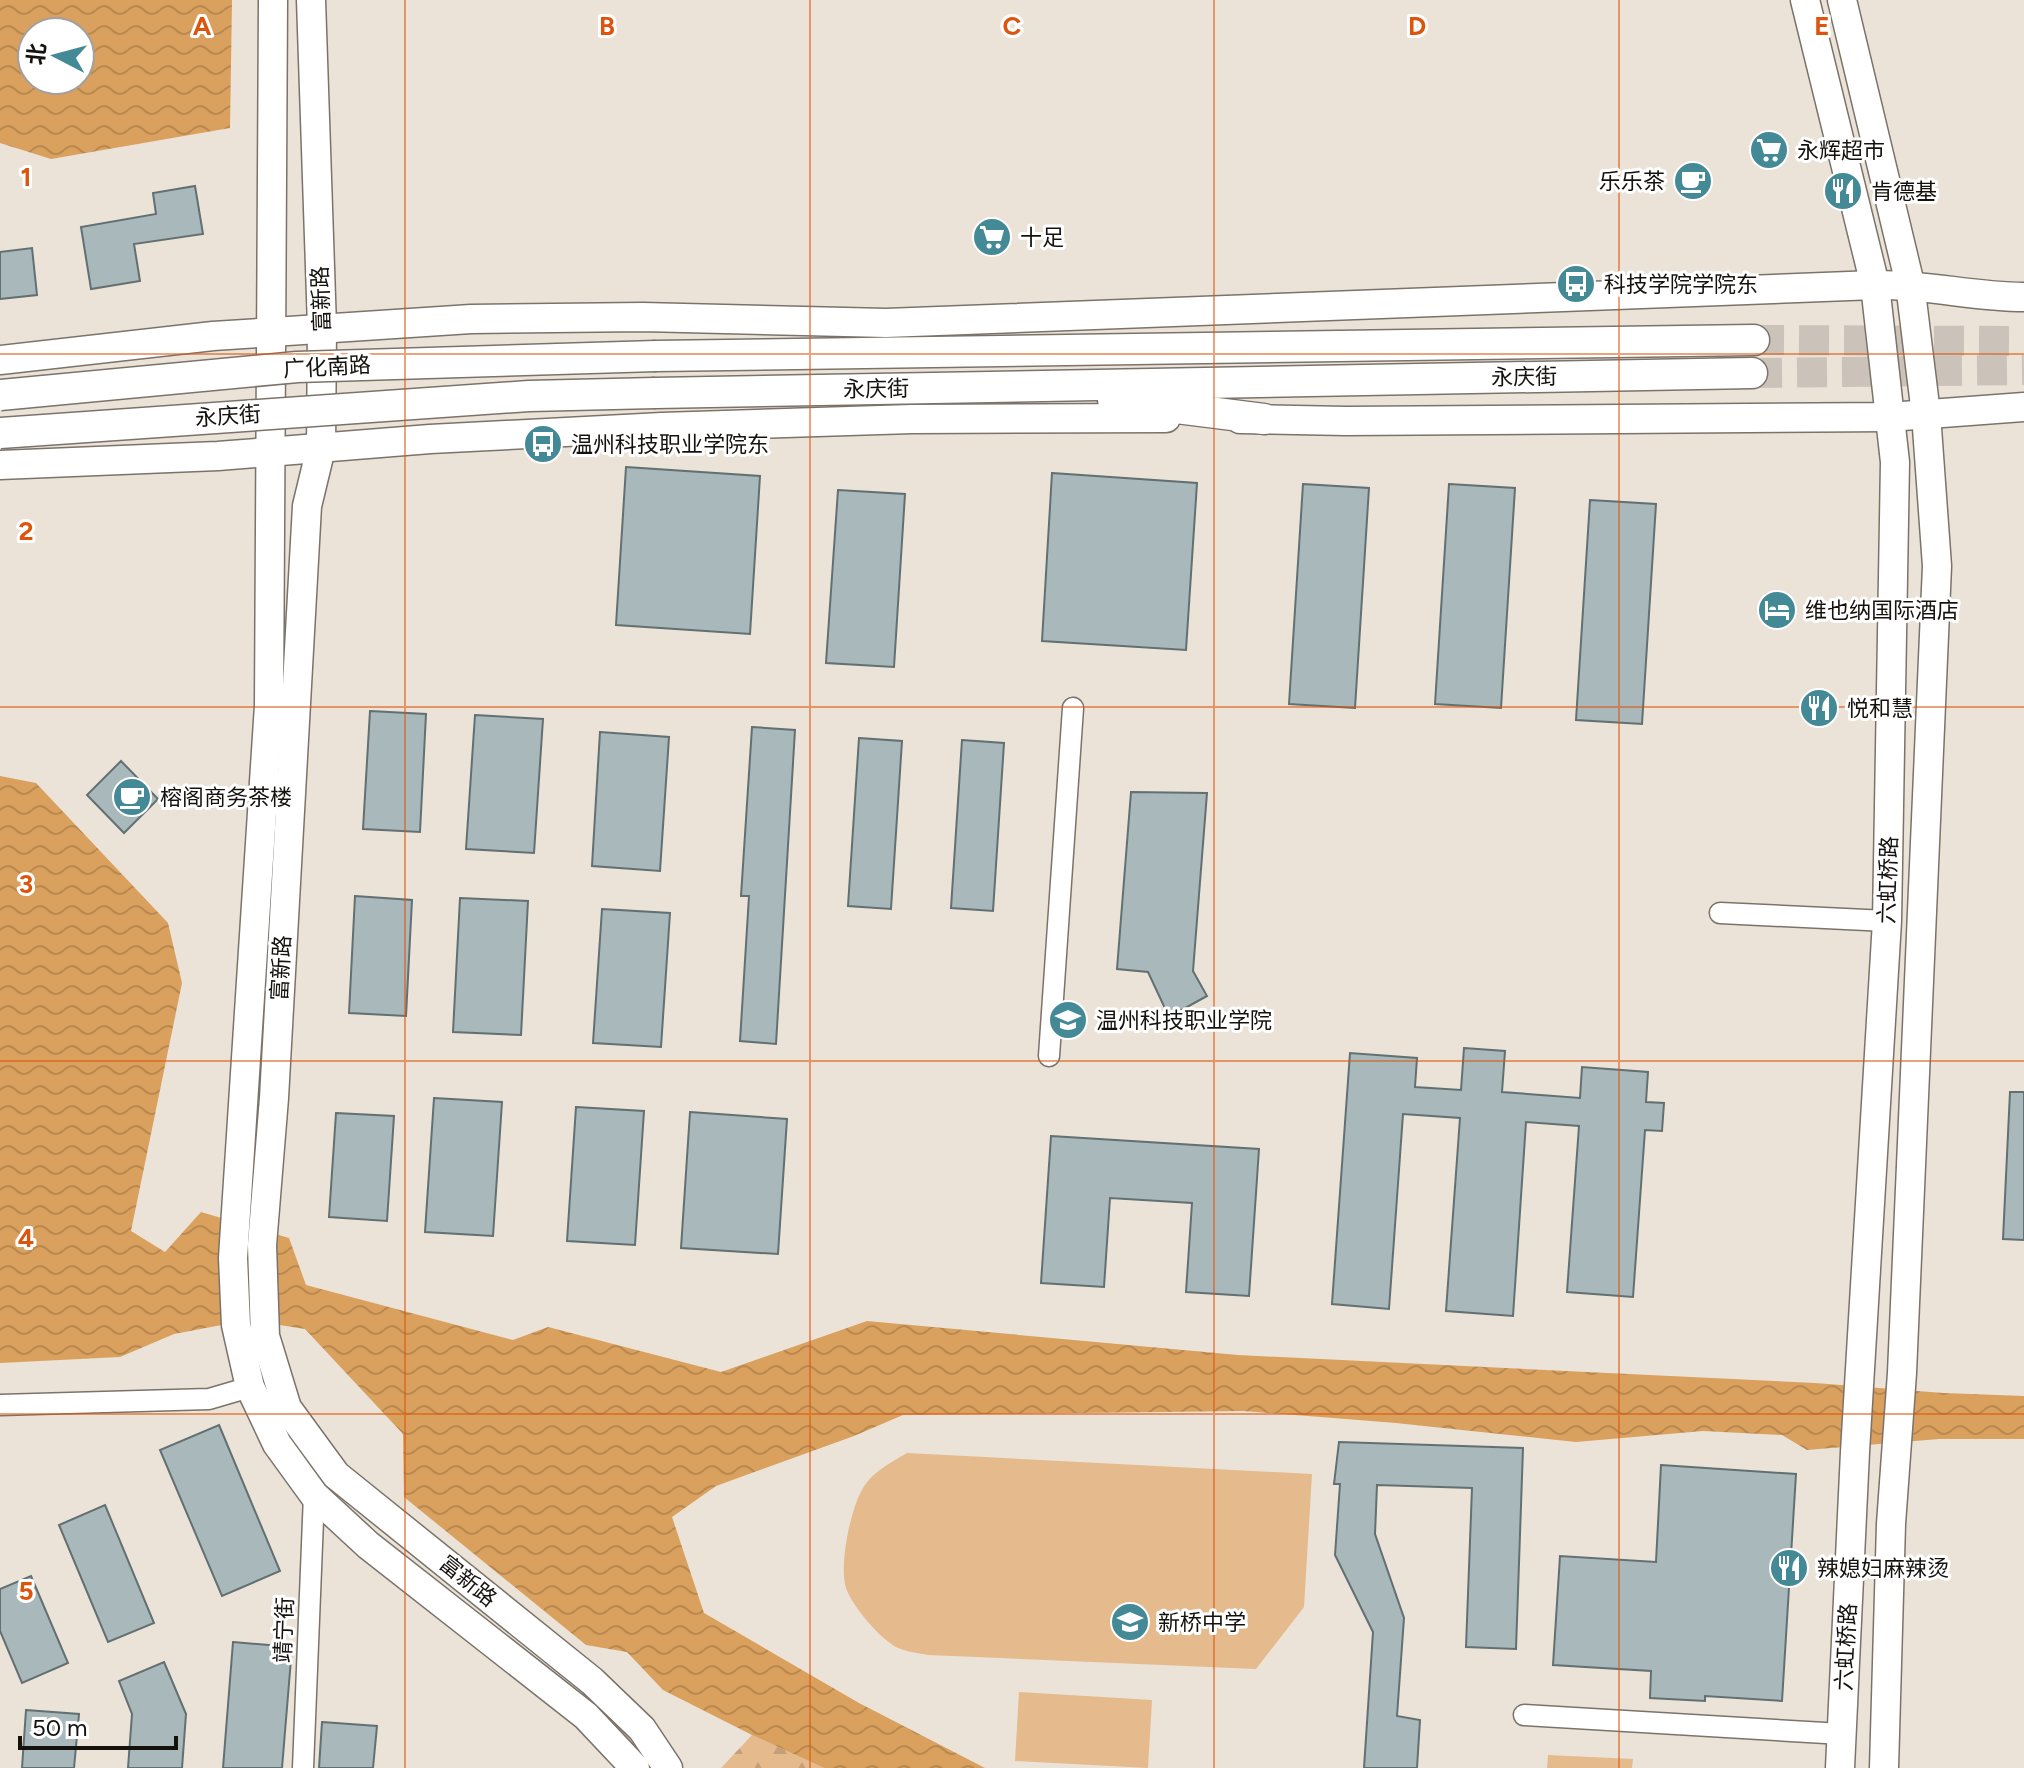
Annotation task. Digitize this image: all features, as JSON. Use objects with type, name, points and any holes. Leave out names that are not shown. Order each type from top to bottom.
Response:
[{"type":"main road","name":"富新路","points":[[273,0],[269,705],[233,1258],[236,1325],[250,1387],[277,1444],[314,1495],[368,1545],[586,1716],[635,1768]]},
{"type":"main road","name":"富新路","points":[[311,0],[322,327],[321,448],[307,506],[262,1268],[265,1336],[287,1408],[336,1475],[592,1681],[642,1729],[668,1768]]},
{"type":"main road","name":"六虹桥路","points":[[1805,0],[1875,285],[1895,462],[1887,921],[1855,1452],[1840,1768]]},
{"type":"main road","name":"六虹桥路","points":[[1842,0],[1910,284],[1926,414],[1937,566],[1902,1373],[1890,1540],[1884,1768]]},
{"type":"main road","points":[[0,360],[213,336],[471,319],[643,317],[886,323],[1910,284],[1982,297],[2024,297]]},
{"type":"main road","name":"永庆街","points":[[656,356],[1754,340]]},
{"type":"main road","name":"广化南路","points":[[0,395],[297,367],[656,356]]},
{"type":"main road","name":"永庆街","points":[[0,433],[529,396],[1752,373]]},
{"type":"main road","points":[[1004,387],[1264,419]]},
{"type":"main road","points":[[0,465],[269,452],[678,426],[1138,417],[1889,417],[2024,407]]},
{"type":"street","points":[[1049,1056],[1073,708]]},
{"type":"street","points":[[1720,913],[1887,921]]},
{"type":"street","points":[[0,1405],[209,1399],[250,1387]]},
{"type":"street","name":"靖宁街","points":[[303,1768],[314,1495]]},
{"type":"street","points":[[1524,1715],[1842,1734]]},
{"type":"green space","points":[[907,1453],[1312,1474],[1304,1607],[1256,1669],[928,1655],[902,1649],[891,1644],[876,1630],[854,1604],[846,1588],[844,1567],[850,1525],[861,1492],[875,1474]]},
{"type":"green space","points":[[1019,1692],[1152,1700],[1148,1768],[1015,1761]]},
{"type":"green space","points":[[752,1735],[824,1768],[721,1768]]},
{"type":"green space","points":[[1548,1755],[1633,1759],[1632,1768],[1547,1768]]},
{"type":"water","points":[[0,0],[232,0],[230,128],[51,159],[0,143]]},
{"type":"water","points":[[0,776],[36,783],[168,923],[182,983],[131,1231],[165,1252],[201,1212],[289,1238],[306,1285],[513,1340],[548,1327],[721,1372],[867,1321],[1238,1355],[2024,1396],[2024,1439],[1939,1439],[1807,1450],[1782,1435],[1703,1431],[1576,1442],[1243,1411],[903,1415],[716,1486],[672,1517],[704,1613],[859,1703],[985,1768],[824,1768],[663,1690],[627,1652],[586,1645],[404,1497],[403,1434],[305,1329],[248,1320],[174,1334],[120,1357],[0,1363]]},
{"type":"building","points":[[195,186],[203,234],[134,244],[140,281],[91,289],[81,227],[156,214],[153,193]]},
{"type":"building","points":[[32,248],[37,295],[0,299],[0,252]]},
{"type":"building","points":[[626,467],[760,476],[750,634],[616,625]]},
{"type":"building","points":[[1052,473],[1197,483],[1186,650],[1042,641]]},
{"type":"building","points":[[1303,484],[1369,488],[1355,708],[1289,704]]},
{"type":"building","points":[[1449,484],[1515,488],[1501,708],[1435,704]]},
{"type":"building","points":[[838,490],[905,494],[894,667],[826,663]]},
{"type":"building","points":[[1590,500],[1656,504],[1642,724],[1576,720]]},
{"type":"building","points":[[370,711],[426,714],[420,832],[363,829]]},
{"type":"building","points":[[475,715],[543,719],[534,853],[466,849]]},
{"type":"building","points":[[752,727],[795,730],[776,1044],[740,1041],[749,896],[741,896]]},
{"type":"building","points":[[600,732],[669,737],[660,871],[592,866]]},
{"type":"building","points":[[859,738],[902,741],[891,909],[848,906]]},
{"type":"building","points":[[962,740],[1004,743],[993,911],[951,908]]},
{"type":"building","points":[[121,761],[158,799],[124,833],[87,795]]},
{"type":"building","points":[[1131,792],[1207,793],[1193,971],[1207,996],[1169,1017],[1148,972],[1117,969]]},
{"type":"building","points":[[355,896],[412,900],[406,1016],[349,1013]]},
{"type":"building","points":[[460,898],[528,901],[521,1035],[453,1032]]},
{"type":"building","points":[[602,909],[670,913],[661,1047],[593,1043]]},
{"type":"building","points":[[1464,1048],[1505,1051],[1502,1092],[1580,1098],[1582,1067],[1648,1072],[1646,1102],[1664,1103],[1662,1131],[1645,1130],[1633,1297],[1567,1292],[1579,1126],[1526,1122],[1513,1316],[1446,1311],[1460,1118],[1403,1114],[1389,1309],[1332,1304],[1350,1053],[1417,1058],[1415,1087],[1461,1090]]},
{"type":"building","points":[[2010,1092],[2024,1092],[2024,1240],[2003,1239]]},
{"type":"building","points":[[434,1098],[502,1102],[493,1236],[425,1232]]},
{"type":"building","points":[[576,1107],[644,1111],[635,1245],[567,1241]]},
{"type":"building","points":[[690,1112],[787,1119],[778,1254],[681,1248]]},
{"type":"building","points":[[336,1113],[394,1116],[387,1221],[329,1217]]},
{"type":"building","points":[[1051,1136],[1259,1149],[1249,1296],[1186,1292],[1192,1203],[1110,1198],[1104,1287],[1041,1283]]},
{"type":"building","points":[[219,1425],[280,1571],[222,1596],[160,1450]]},
{"type":"building","points":[[1339,1442],[1523,1448],[1516,1649],[1466,1647],[1472,1488],[1377,1485],[1375,1534],[1404,1618],[1397,1716],[1420,1720],[1417,1768],[1364,1768],[1373,1632],[1335,1555],[1340,1484],[1334,1484]]},
{"type":"building","points":[[1661,1465],[1796,1474],[1782,1701],[1705,1696],[1705,1701],[1650,1698],[1651,1671],[1553,1665],[1560,1556],[1656,1562]]},
{"type":"building","points":[[105,1505],[154,1623],[108,1642],[59,1525]]},
{"type":"building","points":[[31,1576],[68,1663],[22,1683],[0,1631],[0,1589]]},
{"type":"building","points":[[233,1642],[292,1647],[282,1768],[223,1768]]},
{"type":"building","points":[[164,1662],[186,1714],[182,1768],[128,1768],[132,1714],[119,1681]]},
{"type":"building","points":[[26,1710],[79,1714],[74,1768],[22,1768]]},
{"type":"building","points":[[322,1722],[377,1726],[373,1768],[319,1768]]},
{"type":"tunnel","points":[[1754,340],[2024,341]]},
{"type":"tunnel","points":[[1752,373],[2024,370]]},
{"type":"place","name":"永辉超市","points":[[1769,150]]},
{"type":"place","name":"乐乐茶","points":[[1693,181]]},
{"type":"place","name":"肯德基","points":[[1843,191]]},
{"type":"place","name":"十足","points":[[992,237]]},
{"type":"place","name":"科技学院学院东","points":[[1576,284]]},
{"type":"place","name":"温州科技职业学院东","points":[[543,444]]},
{"type":"place","name":"维也纳国际酒店","points":[[1777,610]]},
{"type":"place","name":"悦和慧","points":[[1819,708]]},
{"type":"place","name":"榕阁商务茶楼","points":[[132,797]]},
{"type":"place","name":"温州科技职业学院","points":[[1068,1020]]},
{"type":"place","name":"辣媳妇麻辣烫","points":[[1789,1568]]},
{"type":"place","name":"新桥中学","points":[[1130,1622]]}]
